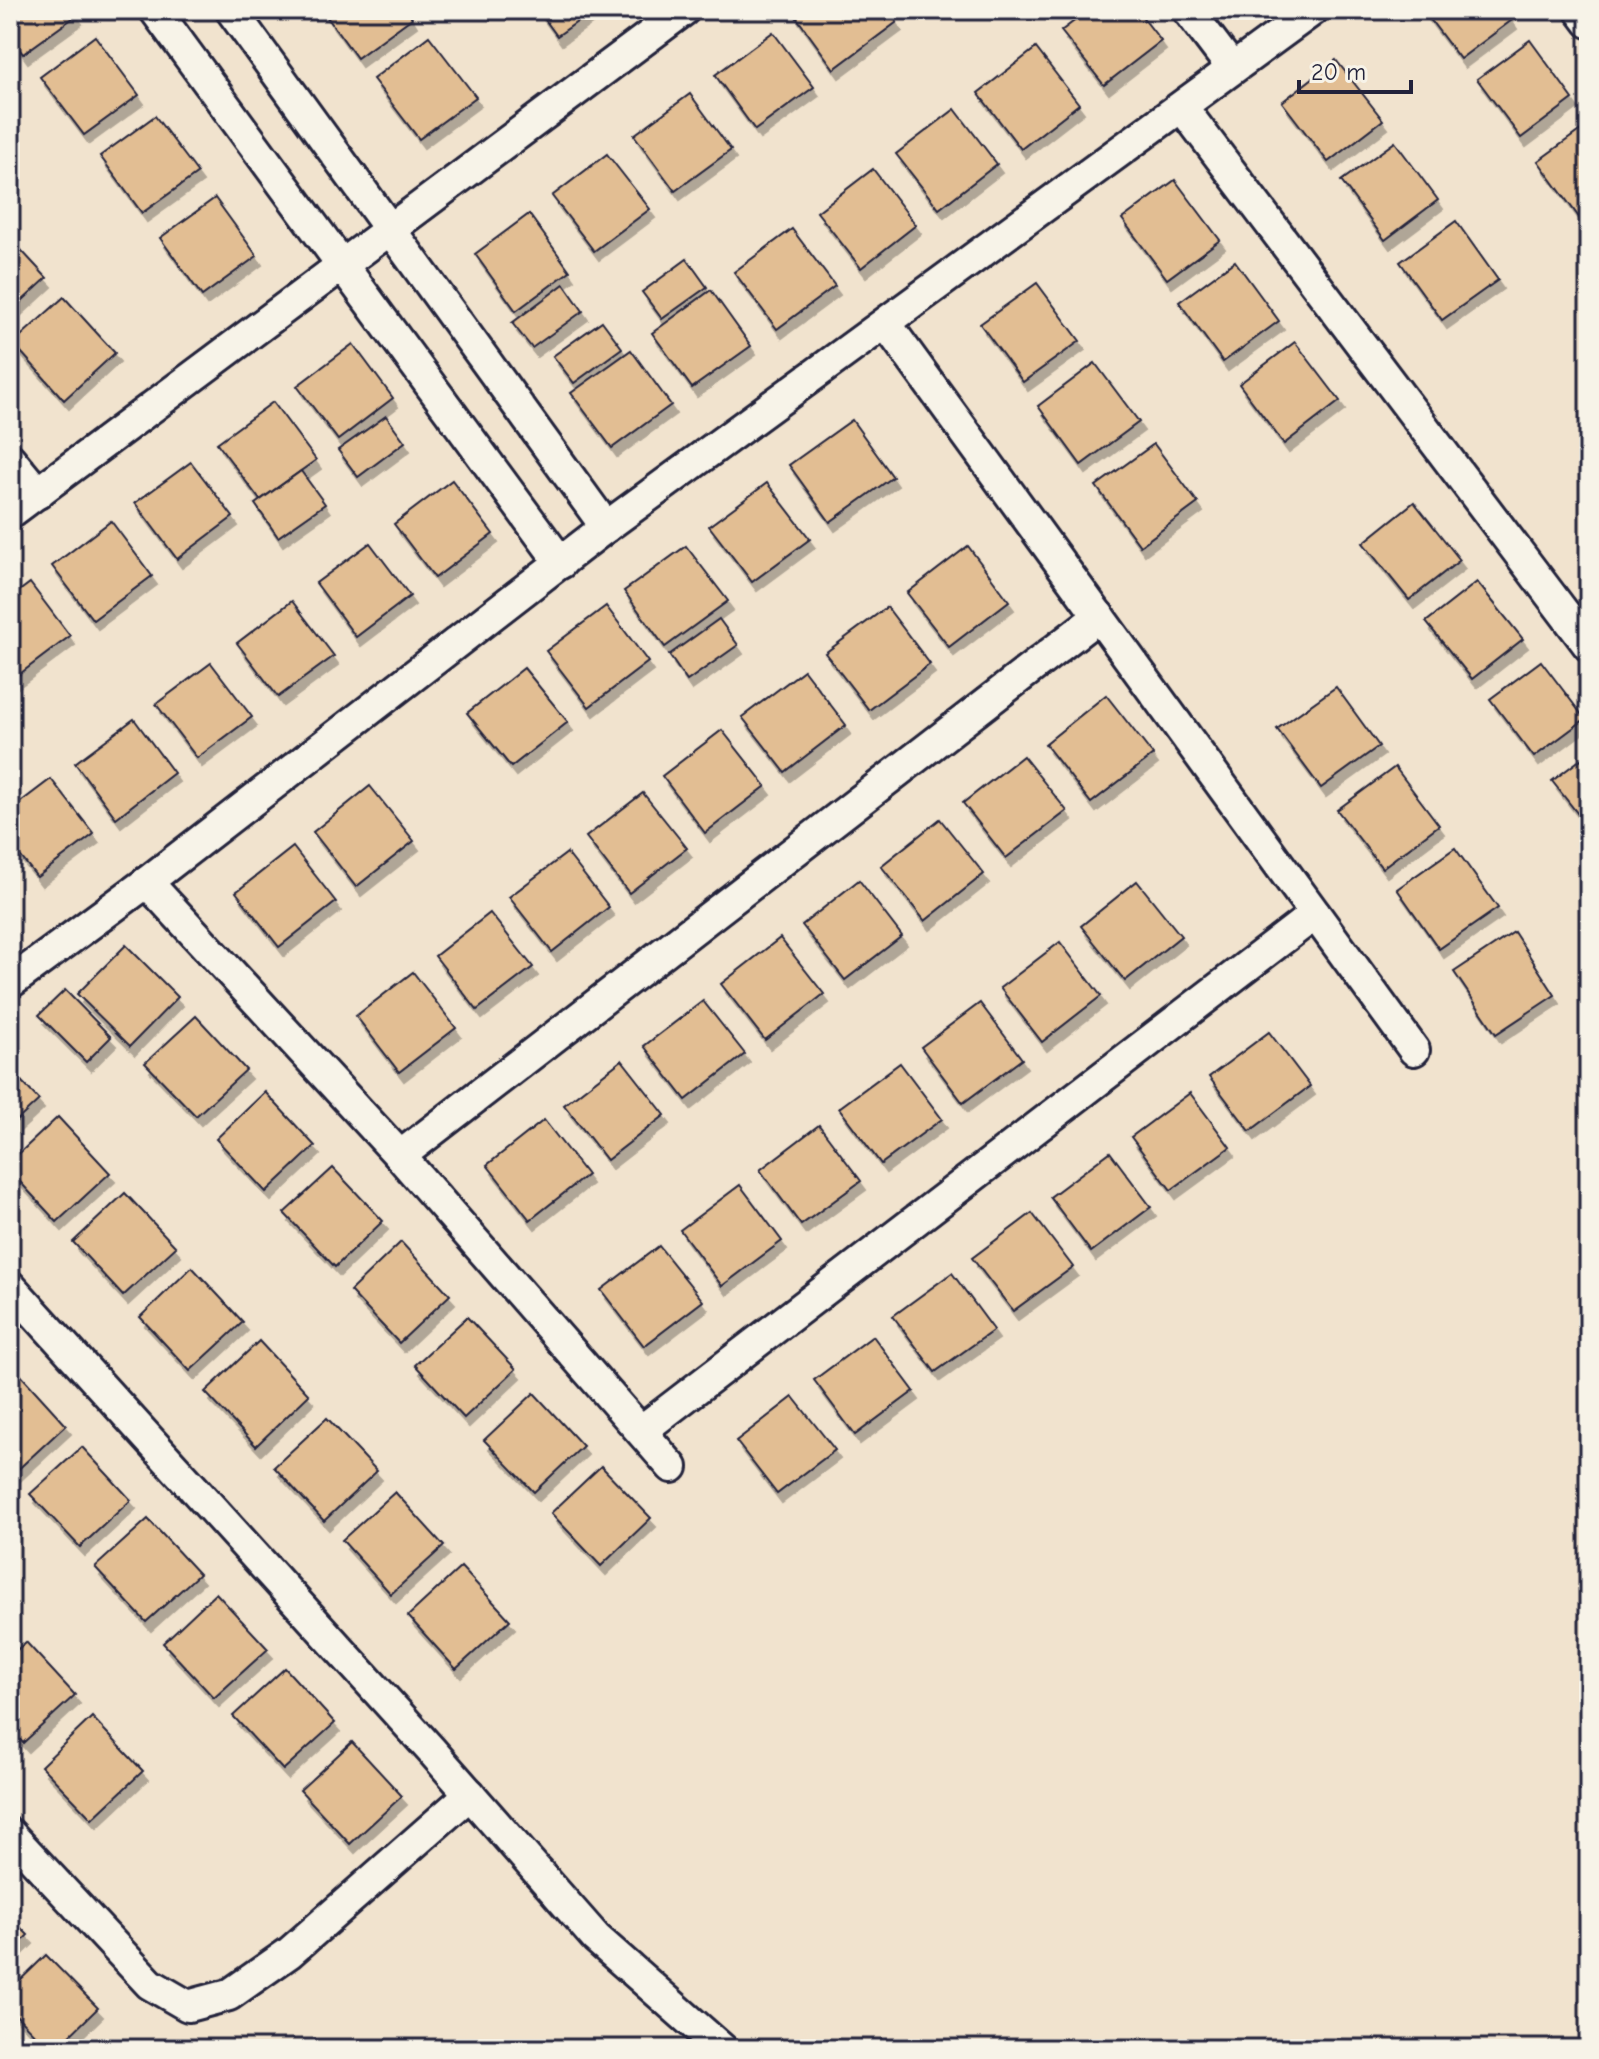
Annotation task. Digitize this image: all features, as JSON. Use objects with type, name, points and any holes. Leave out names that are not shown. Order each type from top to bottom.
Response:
[{"type":"street","points":[[155,10],[561,563]]},
{"type":"street","points":[[231,10],[606,527]]},
{"type":"street","points":[[10,513],[684,10]]},
{"type":"street","points":[[1188,10],[1232,68]]},
{"type":"street","points":[[10,983],[147,882],[606,527],[887,325],[1313,10]]},
{"type":"street","points":[[1580,10],[1589,22]]},
{"type":"street","points":[[1182,107],[1589,646]]},
{"type":"street","points":[[887,325],[1414,1050]]},
{"type":"street","points":[[10,459],[38,493]]},
{"type":"street","points":[[400,1156],[1099,616]]},
{"type":"street","points":[[147,882],[400,1156],[672,1467]]},
{"type":"street","points":[[641,1431],[1315,914]]},
{"type":"street","points":[[10,1286],[470,1794],[596,1938],[722,2049]]},
{"type":"street","points":[[10,1834],[150,1984],[188,2006],[229,1995],[289,1953],[470,1794]]},
{"type":"building","points":[[10,10],[73,10],[77,15],[23,54],[10,36]]},
{"type":"building","points":[[322,10],[407,10],[412,18],[357,58]]},
{"type":"building","points":[[538,10],[594,10],[557,36]]},
{"type":"building","points":[[799,10],[887,10],[897,22],[834,69],[794,14]]},
{"type":"building","points":[[1089,10],[1137,10],[1161,41],[1104,85],[1061,31]]},
{"type":"building","points":[[1423,10],[1505,10],[1512,20],[1460,59]]},
{"type":"building","points":[[773,32],[814,87],[755,130],[715,75]]},
{"type":"building","points":[[95,36],[139,95],[84,135],[40,77]]},
{"type":"building","points":[[429,36],[476,97],[419,139],[373,79]]},
{"type":"building","points":[[1530,40],[1573,99],[1521,138],[1477,79]]},
{"type":"building","points":[[1036,48],[1079,104],[1021,149],[978,93]]},
{"type":"building","points":[[1336,60],[1383,120],[1328,162],[1282,102]]},
{"type":"building","points":[[690,94],[731,150],[675,191],[634,135]]},
{"type":"building","points":[[955,109],[997,164],[939,209],[896,154]]},
{"type":"building","points":[[155,116],[198,173],[142,213],[100,156]]},
{"type":"building","points":[[1589,124],[1589,214],[1581,220],[1538,161]]},
{"type":"building","points":[[1395,142],[1438,200],[1385,240],[1341,181]]},
{"type":"building","points":[[607,154],[650,209],[594,251],[552,196]]},
{"type":"building","points":[[873,169],[916,225],[861,268],[817,212]]},
{"type":"building","points":[[1175,180],[1220,240],[1167,279],[1122,219]]},
{"type":"building","points":[[215,198],[257,256],[202,296],[160,238]]},
{"type":"building","points":[[529,214],[570,271],[516,311],[475,254]]},
{"type":"building","points":[[1456,221],[1498,280],[1442,320],[1400,262]]},
{"type":"building","points":[[792,229],[835,286],[777,329],[734,272]]},
{"type":"building","points":[[10,238],[47,278],[10,312]]},
{"type":"building","points":[[687,259],[707,287],[662,319],[642,292]]},
{"type":"building","points":[[1235,261],[1279,321],[1223,362],[1179,302]]},
{"type":"building","points":[[1037,283],[1080,341],[1023,382],[980,324]]},
{"type":"building","points":[[564,284],[583,311],[532,348],[512,323]]},
{"type":"building","points":[[711,290],[751,346],[692,388],[652,333]]},
{"type":"building","points":[[64,297],[115,353],[64,400],[13,343]]},
{"type":"building","points":[[602,321],[622,348],[574,383],[553,356]]},
{"type":"building","points":[[1295,342],[1340,401],[1284,444],[1239,384]]},
{"type":"building","points":[[353,344],[393,398],[338,440],[297,386]]},
{"type":"building","points":[[631,350],[671,405],[612,448],[571,393]]},
{"type":"building","points":[[1095,363],[1139,422],[1081,465],[1038,406]]},
{"type":"building","points":[[273,402],[316,460],[260,500],[217,443]]},
{"type":"building","points":[[386,416],[405,442],[358,477],[338,450]]},
{"type":"building","points":[[852,420],[893,477],[830,522],[789,465]]},
{"type":"building","points":[[1154,444],[1198,503],[1140,546],[1096,486]]},
{"type":"building","points":[[191,462],[233,517],[177,559],[135,503]]},
{"type":"building","points":[[301,471],[325,504],[278,537],[255,504]]},
{"type":"building","points":[[452,480],[493,534],[435,578],[394,524]]},
{"type":"building","points":[[767,483],[810,539],[752,582],[709,526]]},
{"type":"building","points":[[1414,502],[1460,560],[1409,600],[1363,543]]},
{"type":"building","points":[[111,521],[152,576],[93,620],[52,566]]},
{"type":"building","points":[[370,543],[410,596],[356,637],[316,583]]},
{"type":"building","points":[[686,546],[728,601],[665,647],[624,591]]},
{"type":"building","points":[[968,546],[1009,601],[949,647],[907,593]]},
{"type":"building","points":[[1477,582],[1523,639],[1472,679],[1426,622]]},
{"type":"building","points":[[30,583],[70,636],[13,679],[10,598]]},
{"type":"building","points":[[292,601],[334,656],[278,697],[237,643]]},
{"type":"building","points":[[606,606],[648,662],[589,707],[546,651]]},
{"type":"building","points":[[887,607],[930,664],[869,710],[825,653]]},
{"type":"building","points":[[719,619],[738,645],[687,681],[669,655]]},
{"type":"building","points":[[1541,661],[1585,719],[1534,757],[1490,699]]},
{"type":"building","points":[[211,663],[252,717],[197,758],[156,704]]},
{"type":"building","points":[[524,668],[568,722],[511,767],[467,713]]},
{"type":"building","points":[[804,670],[846,725],[785,772],[742,717]]},
{"type":"building","points":[[1336,687],[1379,746],[1321,788],[1277,729]]},
{"type":"building","points":[[1106,695],[1153,755],[1091,803],[1045,744]]},
{"type":"building","points":[[134,719],[174,773],[116,818],[75,763]]},
{"type":"building","points":[[722,730],[766,786],[705,833],[662,776]]},
{"type":"building","points":[[1589,753],[1589,828],[1552,781]]},
{"type":"building","points":[[1023,756],[1067,811],[1006,858],[963,803]]},
{"type":"building","points":[[1395,767],[1439,825],[1382,868],[1337,810]]},
{"type":"building","points":[[51,779],[94,834],[37,877],[10,843],[10,810]]},
{"type":"building","points":[[370,786],[414,841],[356,887],[313,832]]},
{"type":"building","points":[[643,793],[687,848],[629,893],[586,837]]},
{"type":"building","points":[[940,819],[984,874],[925,921],[881,866]]},
{"type":"building","points":[[293,847],[336,902],[279,947],[236,892]]},
{"type":"building","points":[[1455,848],[1498,908],[1439,949],[1397,889]]},
{"type":"building","points":[[567,853],[609,907],[552,952],[509,897]]},
{"type":"building","points":[[859,880],[902,936],[845,980],[802,925]]},
{"type":"building","points":[[1137,881],[1181,936],[1125,981],[1081,926]]},
{"type":"building","points":[[490,913],[533,967],[477,1010],[435,956]]},
{"type":"building","points":[[1514,932],[1555,995],[1496,1034],[1454,972]]},
{"type":"building","points":[[780,938],[824,994],[765,1040],[721,984]]},
{"type":"building","points":[[1060,942],[1101,996],[1042,1042],[1000,988]]},
{"type":"building","points":[[126,945],[178,997],[130,1046],[77,994]]},
{"type":"building","points":[[413,972],[456,1028],[399,1072],[356,1016]]},
{"type":"building","points":[[65,990],[111,1037],[86,1062],[39,1015]]},
{"type":"building","points":[[703,1001],[745,1054],[686,1100],[644,1046]]},
{"type":"building","points":[[980,1003],[1022,1059],[963,1103],[921,1047]]},
{"type":"building","points":[[196,1016],[246,1070],[196,1116],[145,1063]]},
{"type":"building","points":[[1269,1032],[1310,1086],[1250,1131],[1209,1077]]},
{"type":"building","points":[[622,1060],[665,1115],[607,1160],[564,1105]]},
{"type":"building","points":[[900,1063],[942,1119],[881,1164],[839,1108]]},
{"type":"building","points":[[10,1069],[39,1100],[10,1127]]},
{"type":"building","points":[[265,1092],[315,1146],[266,1192],[216,1139]]},
{"type":"building","points":[[1190,1093],[1230,1147],[1171,1190],[1131,1137]]},
{"type":"building","points":[[58,1117],[110,1173],[57,1222],[10,1171],[10,1162]]},
{"type":"building","points":[[544,1120],[587,1175],[530,1220],[487,1165]]},
{"type":"building","points":[[819,1125],[861,1181],[801,1225],[760,1170]]},
{"type":"building","points":[[1110,1152],[1151,1207],[1091,1252],[1050,1197]]},
{"type":"building","points":[[333,1168],[383,1221],[335,1267],[284,1213]]},
{"type":"building","points":[[740,1185],[782,1241],[722,1286],[680,1230]]},
{"type":"building","points":[[125,1193],[176,1247],[123,1296],[73,1242]]},
{"type":"building","points":[[1032,1213],[1073,1267],[1013,1311],[972,1258]]},
{"type":"building","points":[[401,1242],[450,1295],[399,1343],[350,1291]]},
{"type":"building","points":[[659,1246],[703,1301],[644,1346],[601,1290]]},
{"type":"building","points":[[192,1267],[243,1322],[190,1371],[140,1317]]},
{"type":"building","points":[[952,1273],[994,1330],[935,1372],[893,1316]]},
{"type":"building","points":[[467,1317],[516,1369],[464,1418],[415,1365]]},
{"type":"building","points":[[873,1336],[914,1391],[855,1435],[814,1380]]},
{"type":"building","points":[[259,1341],[309,1395],[256,1446],[205,1392]]},
{"type":"building","points":[[17,1371],[66,1425],[13,1474],[10,1471],[10,1377]]},
{"type":"building","points":[[534,1393],[583,1446],[534,1492],[484,1440]]},
{"type":"building","points":[[793,1397],[835,1450],[777,1494],[736,1441]]},
{"type":"building","points":[[327,1418],[377,1471],[324,1521],[274,1467]]},
{"type":"building","points":[[82,1447],[131,1500],[80,1547],[30,1494]]},
{"type":"building","points":[[601,1466],[651,1518],[601,1566],[551,1513]]},
{"type":"building","points":[[395,1492],[444,1546],[391,1594],[342,1540]]},
{"type":"building","points":[[148,1519],[199,1574],[146,1622],[95,1567]]},
{"type":"building","points":[[461,1567],[510,1620],[456,1669],[408,1616]]},
{"type":"building","points":[[216,1593],[268,1649],[214,1698],[163,1643]]},
{"type":"building","points":[[26,1642],[75,1695],[23,1743],[10,1729],[10,1656]]},
{"type":"building","points":[[285,1668],[335,1723],[283,1770],[233,1716]]},
{"type":"building","points":[[92,1717],[143,1771],[92,1819],[41,1766]]},
{"type":"building","points":[[352,1742],[402,1796],[350,1844],[300,1790]]},
{"type":"building","points":[[10,1917],[28,1935],[10,1953]]},
{"type":"building","points":[[46,1955],[98,2008],[56,2049],[49,2049],[10,2009],[10,1990]]}]
